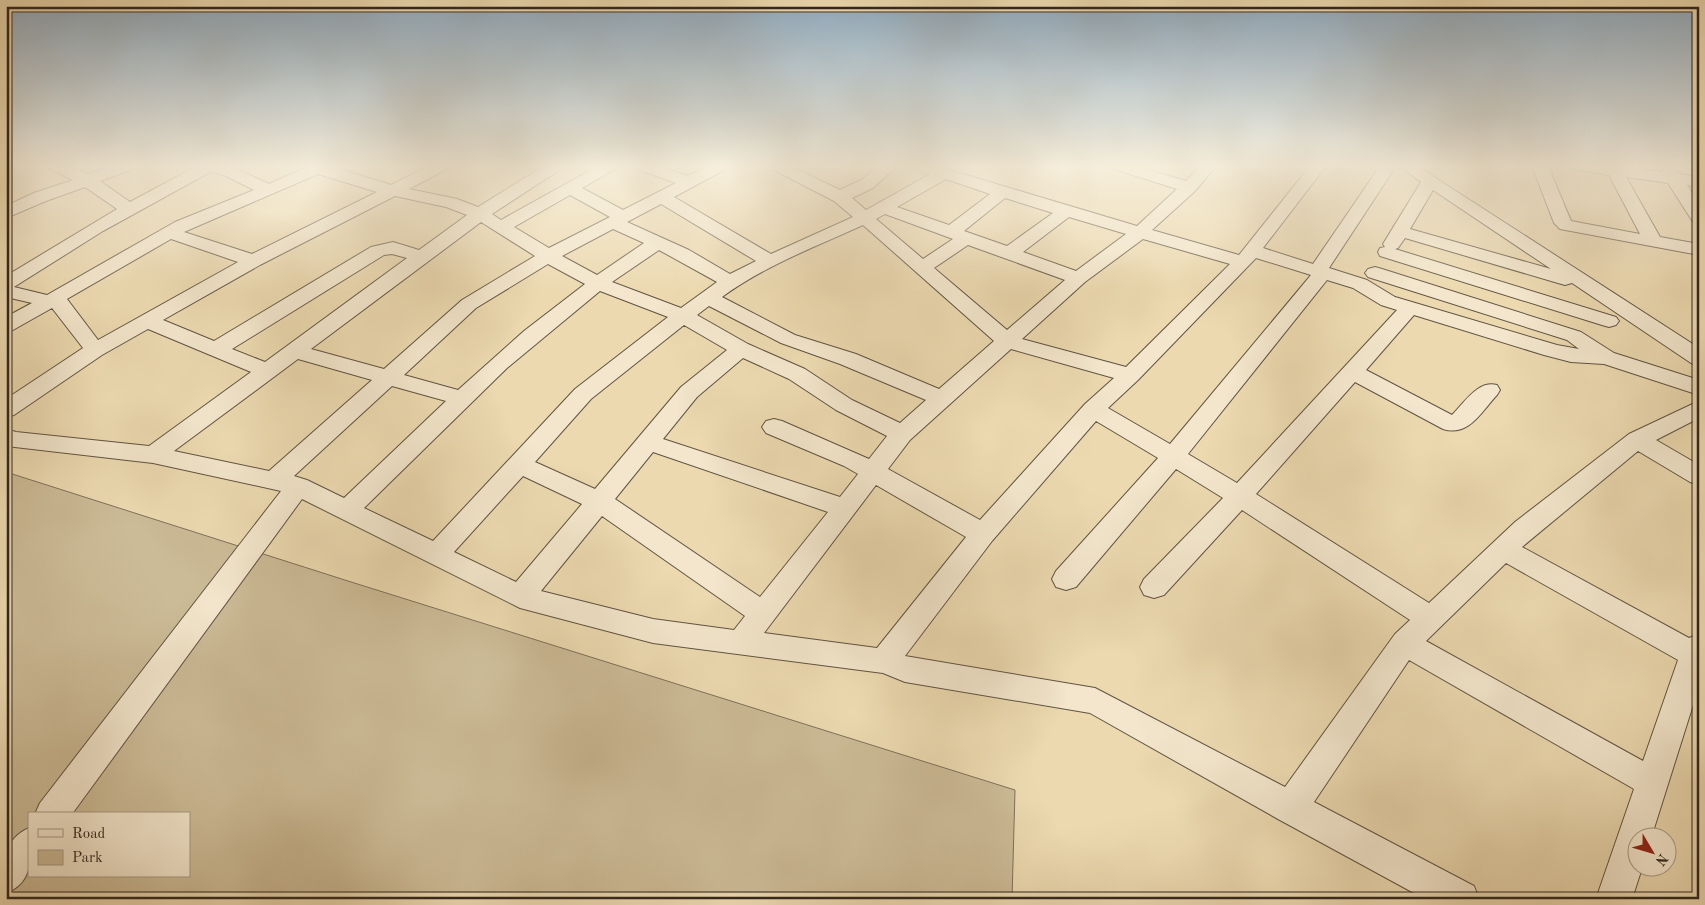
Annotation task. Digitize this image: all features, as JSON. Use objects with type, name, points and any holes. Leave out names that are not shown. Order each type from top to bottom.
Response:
[{"type":"street","points":[[6,214],[18,208]]},
{"type":"street","points":[[6,326],[170,233],[203,215],[221,208]]},
{"type":"street","points":[[6,410],[95,350],[344,208]]},
{"type":"street","points":[[465,208],[480,214],[548,256],[598,283],[683,316],[741,349],[797,374],[844,405],[902,434]]},
{"type":"street","points":[[154,455],[489,208]]},
{"type":"street","points":[[501,227],[534,208]]},
{"type":"street","points":[[600,208],[658,242],[702,264],[730,282]]},
{"type":"street","points":[[53,812],[287,483],[388,378],[469,304],[548,256],[641,208]]},
{"type":"street","points":[[681,208],[770,260]]},
{"type":"street","points":[[853,208],[1006,341],[1130,375]]},
{"type":"street","points":[[436,555],[583,394],[683,316],[730,282],[770,260],[884,208]]},
{"type":"street","points":[[885,208],[1078,278]]},
{"type":"street","points":[[922,268],[986,208]]},
{"type":"street","points":[[1056,208],[1140,233],[1247,257],[1371,280],[1574,336],[1606,358]]},
{"type":"street","points":[[742,641],[902,434],[940,398],[1078,278],[1140,233],[1166,208]]},
{"type":"street","points":[[884,661],[983,534],[1093,409],[1130,375],[1247,257],[1285,208]]},
{"type":"street","points":[[1066,579],[1173,457],[1321,271],[1361,208]]},
{"type":"street","points":[[1371,280],[1414,208]]},
{"type":"street","points":[[1471,208],[1699,358]]},
{"type":"street","points":[[1557,208],[1563,223],[1566,225],[1699,250]]},
{"type":"street","points":[[1636,208],[1654,242]]},
{"type":"street","points":[[6,284],[128,209]]},
{"type":"street","points":[[1010,253],[1032,236],[1045,230],[1065,211]]},
{"type":"street","points":[[1400,231],[1588,286]]},
{"type":"street","points":[[170,233],[254,261]]},
{"type":"street","points":[[347,510],[462,398],[510,355],[598,283],[658,242]]},
{"type":"street","points":[[215,350],[378,251],[393,248],[422,257]]},
{"type":"street","points":[[1387,252],[1609,321]]},
{"type":"street","points":[[1371,280],[1379,297],[1410,308],[1550,350],[1571,355],[1606,358],[1699,388]]},
{"type":"street","points":[[6,291],[51,300],[66,308],[95,350]]},
{"type":"street","points":[[708,298],[788,339],[875,370],[940,398]]},
{"type":"street","points":[[1154,587],[1240,496],[1410,308]]},
{"type":"street","points":[[147,321],[267,371]]},
{"type":"street","points":[[520,597],[689,392],[710,372],[741,349]]},
{"type":"street","points":[[294,351],[462,398]]},
{"type":"street","points":[[1352,372],[1451,424],[1457,424],[1489,390]]},
{"type":"street","points":[[1290,808],[1405,643],[1430,618],[1502,548],[1638,440],[1699,408]]},
{"type":"street","points":[[1093,409],[1240,496],[1430,618]]},
{"type":"street","points":[[774,427],[836,452],[983,534]]},
{"type":"street","points":[[6,438],[154,455],[287,483],[347,510],[520,597],[652,631],[742,641],[884,661],[905,669],[1094,701],[1461,899]]},
{"type":"street","points":[[1638,440],[1699,476]]},
{"type":"street","points":[[648,442],[844,508]]},
{"type":"street","points":[[519,464],[599,501],[763,614]]},
{"type":"street","points":[[1502,548],[1696,650],[1614,899]]},
{"type":"street","points":[[1405,643],[1651,782]]},
{"type":"street","points":[[6,876],[28,847]]},
{"type":"green space","points":[[6,472],[1015,790],[1012,899],[6,899]]}]
